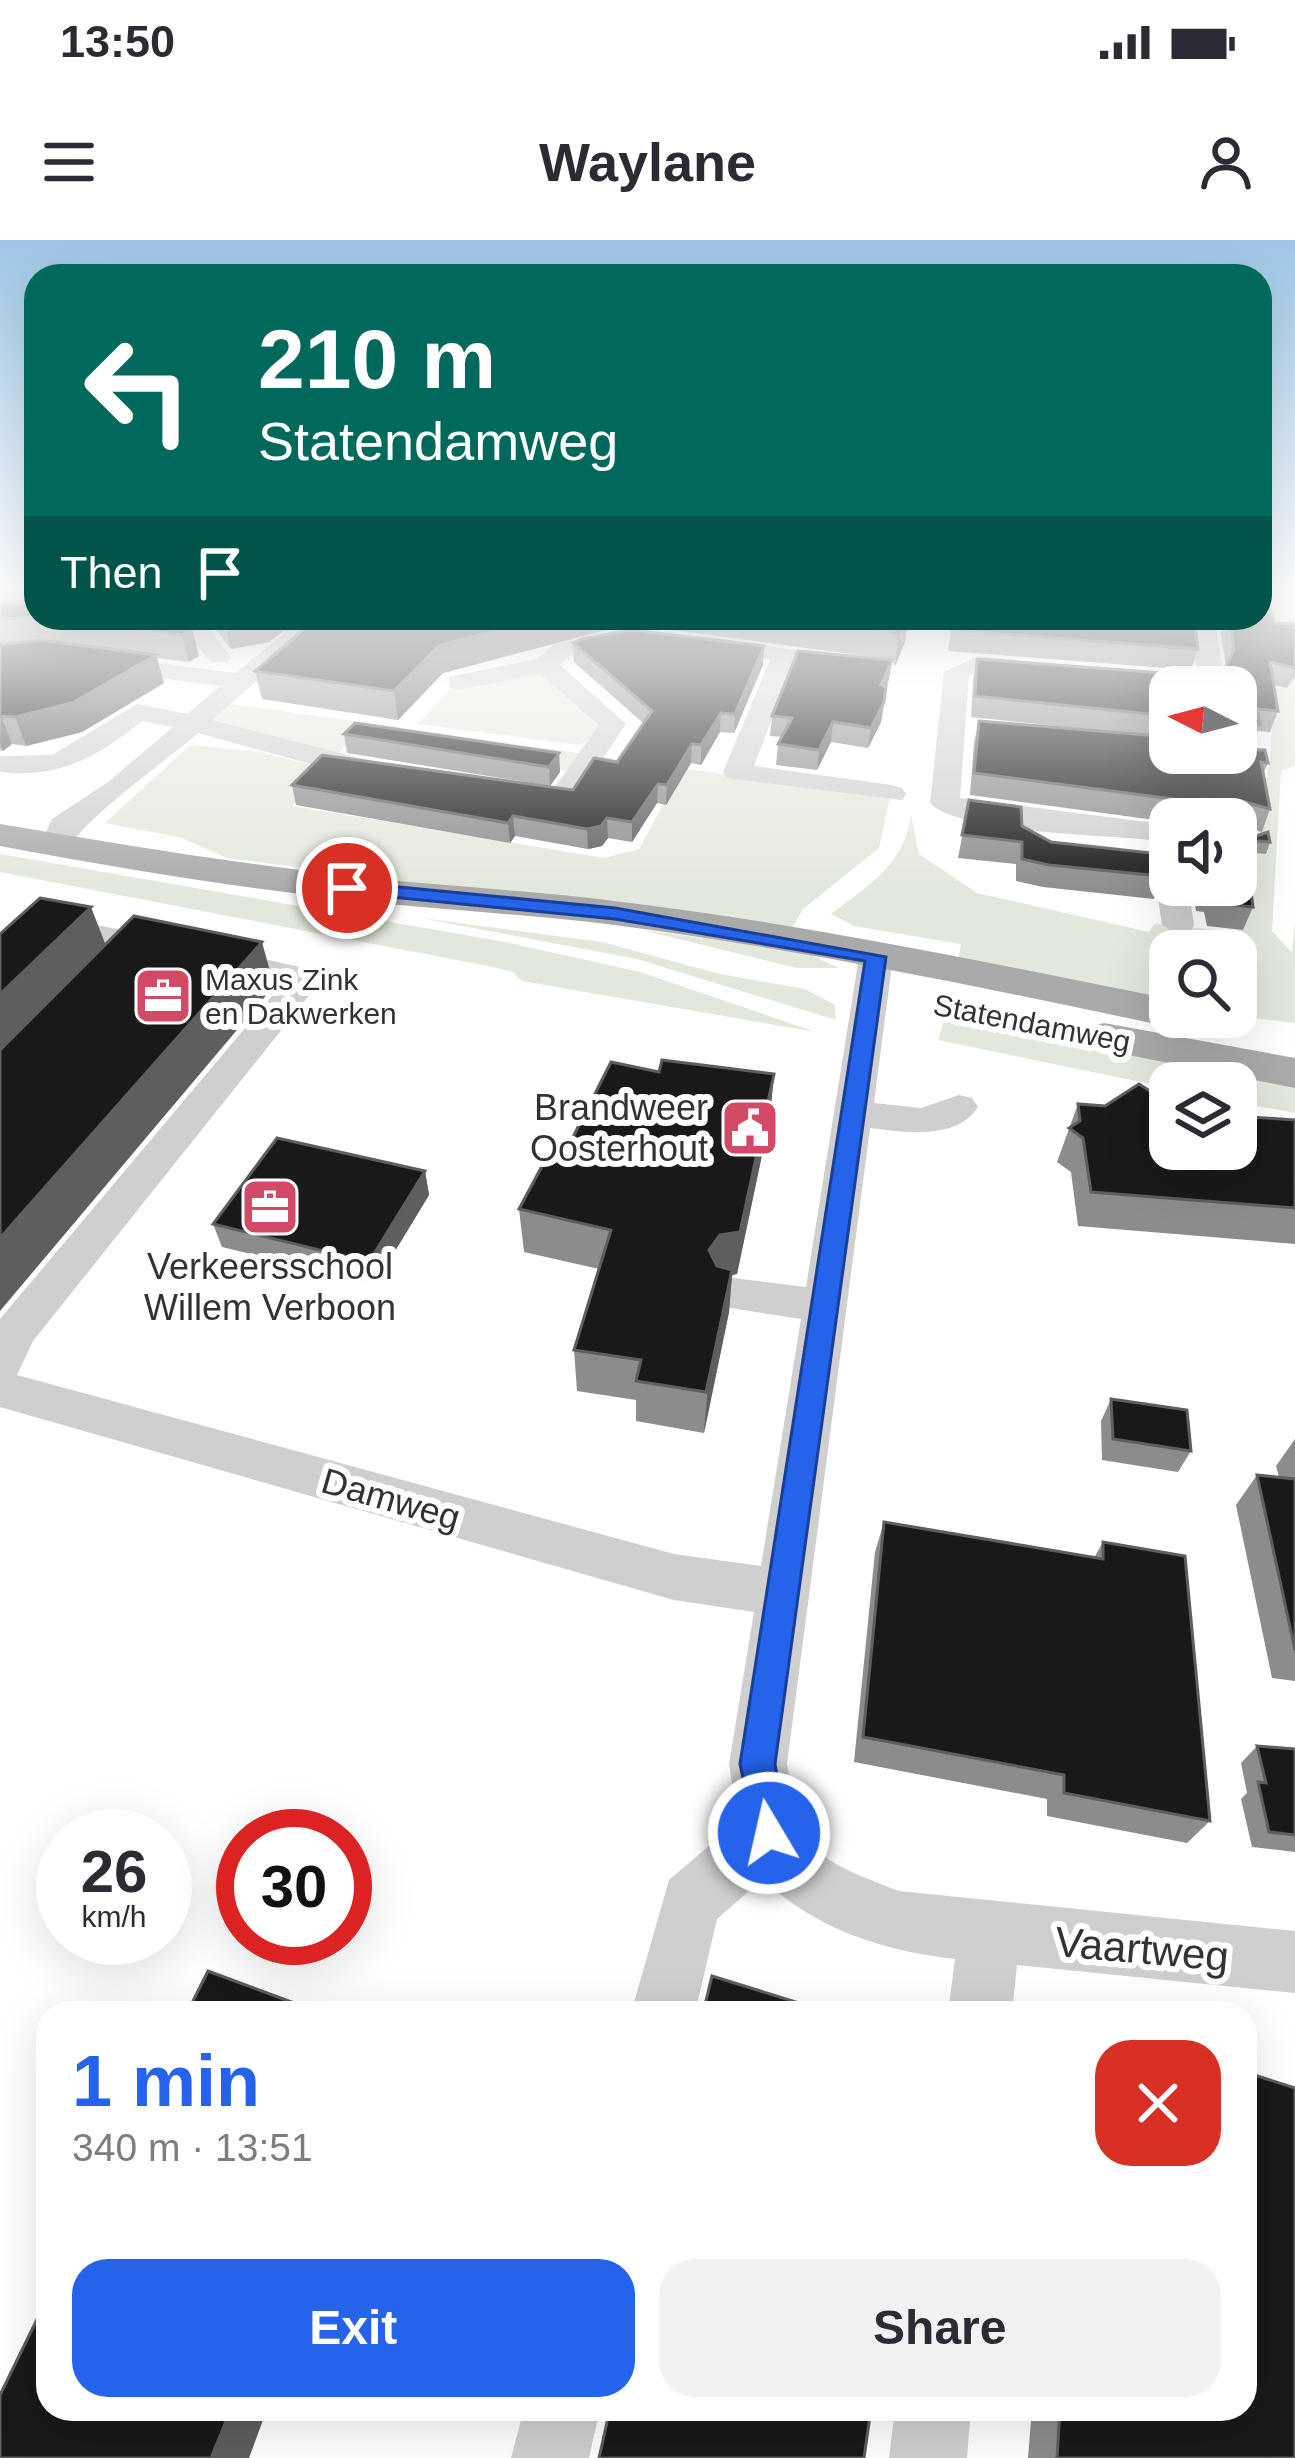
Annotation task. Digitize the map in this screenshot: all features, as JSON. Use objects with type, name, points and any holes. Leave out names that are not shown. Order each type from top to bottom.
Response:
[{"type":"main road","name":"Statendamweg","points":[[0,815],[183,868],[218,866],[347,888],[418,909],[1149,1010]]},
{"type":"main road","name":"Statendamweg","points":[[0,835],[68,833]]},
{"type":"main road","name":"Statendamweg","points":[[873,974],[1295,1073]]},
{"type":"main road","points":[[1257,1028],[1295,1035]]},
{"type":"street","points":[[68,833],[229,690]]},
{"type":"street","points":[[488,790],[481,812],[550,817],[613,724],[574,690]]},
{"type":"street","points":[[770,690],[737,772],[892,794]]},
{"type":"street","points":[[959,690],[962,729],[945,802],[967,812],[1149,830]]},
{"type":"street","points":[[0,764],[29,768],[68,763],[137,712],[194,721],[323,762],[411,777]]},
{"type":"street","points":[[1035,818],[1034,845],[1048,852]]},
{"type":"street","points":[[1108,858],[1149,865]]},
{"type":"street","points":[[1175,906],[1178,925]]},
{"type":"street","points":[[0,972],[50,926],[306,978],[5,1343]]},
{"type":"street","points":[[110,975],[141,943]]},
{"type":"street","points":[[666,2001],[691,1902],[769,1833],[758,1764],[873,974]]},
{"type":"street","points":[[851,1114],[926,1121],[958,1107]]},
{"type":"street","points":[[733,1294],[824,1306]]},
{"type":"street","name":"Damweg","points":[[0,1389],[674,1577],[785,1593]]},
{"type":"street","name":"Vaartweg","points":[[769,1833],[780,1854],[818,1890],[899,1922],[989,1935],[1295,1962]]},
{"type":"street","points":[[981,2001],[989,1935]]},
{"type":"street","points":[[550,2458],[559,2421]]},
{"type":"street","points":[[928,2458],[932,2421]]},
{"type":"shaded area","points":[[451,690],[573,690],[613,724],[579,745],[417,724]]},
{"type":"shaded area","points":[[1273,690],[1295,690],[1295,766],[1281,770],[1272,931],[1292,953],[1295,922],[1295,1023],[1257,1018],[1257,930],[1236,930],[1242,906],[1257,906],[1257,836],[1271,744]]},
{"type":"shaded area","points":[[225,703],[579,753],[567,771],[352,739],[337,755],[196,733]]},
{"type":"shaded area","points":[[190,745],[261,752],[326,769],[292,806],[604,858],[639,849],[673,786],[590,773],[600,757],[890,797],[879,848],[803,909],[790,932],[227,858],[179,837],[105,823]]},
{"type":"shaded area","points":[[911,815],[919,854],[977,893],[1149,932],[1149,1001],[957,966],[961,944],[854,926],[831,914],[893,861]]},
{"type":"shaded area","points":[[0,854],[505,942],[640,972],[816,1032],[522,981],[513,972],[488,966],[0,872]]},
{"type":"shaded area","points":[[421,918],[602,942],[720,974],[805,989],[835,1005],[836,1020],[637,959]]},
{"type":"shaded area","points":[[1154,924],[1216,930],[1150,930]]},
{"type":"shaded area","points":[[642,930],[803,951],[839,968],[797,968]]},
{"type":"shaded area","points":[[946,1015],[1195,1062],[1149,1062],[1149,1084],[938,1040]]},
{"type":"shaded area","points":[[1257,1074],[1295,1081],[1295,1113],[1257,1106]]},
{"type":"building","points":[[0,690],[96,690],[72,703],[15,717],[0,716]]},
{"type":"building","points":[[627,690],[745,690],[735,714],[721,713],[701,745],[692,744],[667,785],[658,784],[632,822],[607,818],[601,826],[587,829],[513,816],[508,823],[292,785],[322,755],[573,790],[594,758],[617,762],[652,711]]},
{"type":"building","points":[[783,690],[886,690],[871,728],[833,722],[819,750],[778,744],[792,718],[772,716]]},
{"type":"building","points":[[975,690],[1149,690],[1149,714],[975,696]]},
{"type":"building","points":[[1257,690],[1274,690],[1278,711],[1257,709]]},
{"type":"building","points":[[979,721],[1149,735],[1149,774],[1257,774],[1257,750],[1265,750],[1268,763],[1261,762],[1270,809],[1257,805],[1257,798],[1166,798],[974,773]]},
{"type":"building","points":[[355,723],[559,753],[549,767],[344,734]]},
{"type":"building","points":[[969,800],[1021,807],[1022,826],[1051,842],[1149,853],[1149,875],[1049,865],[1022,859],[1022,842],[962,835]]},
{"type":"building","points":[[1268,832],[1270,842],[1257,841],[1257,836]]},
{"type":"building","points":[[40,898],[91,907],[0,994],[0,934]]},
{"type":"building","points":[[134,916],[262,942],[0,1238],[0,1050]]},
{"type":"building","points":[[662,1060],[774,1074],[740,1232],[720,1235],[709,1250],[717,1266],[732,1270],[706,1392],[636,1381],[641,1360],[574,1350],[611,1230],[519,1209],[557,1138],[571,1141],[611,1062],[659,1072]]},
{"type":"building","points":[[1139,1084],[1149,1090],[1149,1170],[1257,1170],[1257,1117],[1295,1120],[1295,1208],[1091,1192],[1083,1138],[1069,1128],[1080,1121],[1078,1104],[1105,1106]]},
{"type":"building","points":[[277,1138],[425,1171],[369,1262],[213,1224]]},
{"type":"building","points":[[1111,1399],[1187,1410],[1191,1451],[1113,1439]]},
{"type":"building","points":[[1257,1475],[1295,1479],[1295,1650]]},
{"type":"building","points":[[884,1522],[1103,1559],[1103,1542],[1185,1556],[1210,1821],[1064,1793],[1064,1775],[863,1737]]},
{"type":"building","points":[[1257,1746],[1295,1749],[1295,1835],[1269,1832],[1258,1782],[1266,1783]]},
{"type":"building","points":[[208,1971],[289,2001],[193,2001]]},
{"type":"building","points":[[712,1976],[792,2001],[706,2001]]},
{"type":"building","points":[[1257,2076],[1295,2088],[1295,2458],[1057,2458],[1059,2421],[1257,2421]]},
{"type":"building","points":[[36,2322],[36,2421],[226,2421],[211,2458],[0,2458],[0,2395]]},
{"type":"building","points":[[607,2421],[869,2421],[864,2458],[599,2458]]},
{"type":"place","name":"Maxus Zink en Dakwerken","points":[[163,996]]},
{"type":"place","name":"Brandweer Oosterhout","points":[[750,1128]]},
{"type":"place","name":"Verkeersschool Willem Verboon","points":[[270,1207]]},
{"type":"route","points":[[347,888],[432,892],[615,914],[876,957],[758,1764],[769,1833]]}]
